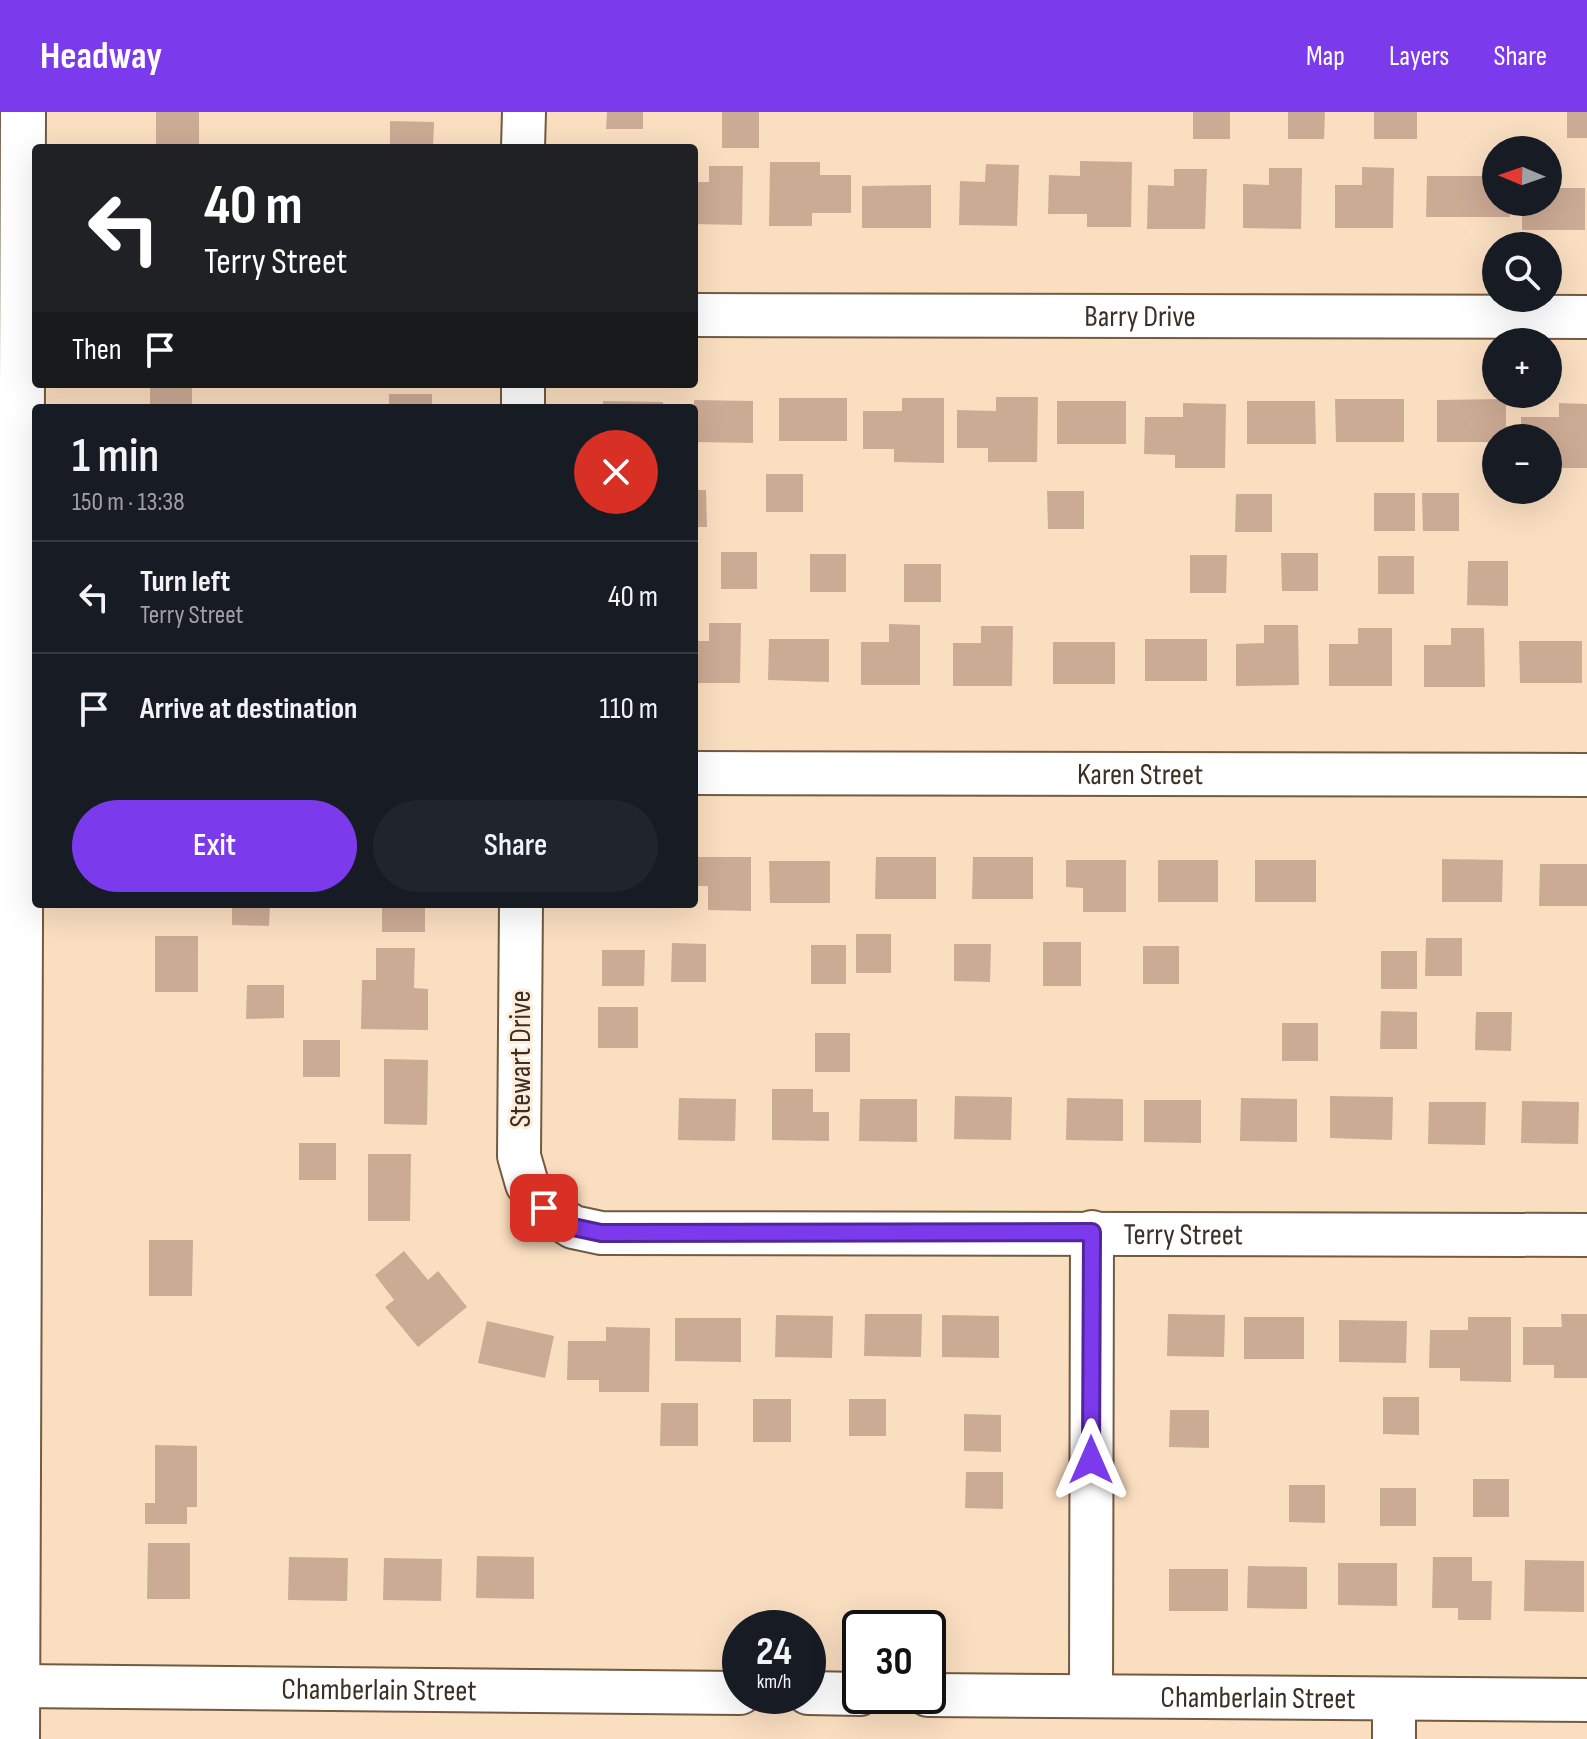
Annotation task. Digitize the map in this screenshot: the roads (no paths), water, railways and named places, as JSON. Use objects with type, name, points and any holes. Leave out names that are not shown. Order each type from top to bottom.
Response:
[{"type":"street","points":[[17,1739],[23,112]]},
{"type":"street","points":[[523,144],[524,112]]},
{"type":"street","name":"Barry Drive","points":[[698,315],[1587,317]]},
{"type":"street","name":"Karen Street","points":[[698,773],[1587,775]]},
{"type":"street","name":"Stewart Drive","points":[[521,908],[519,1156],[527,1184],[544,1208]]},
{"type":"street","name":"Terry Street","points":[[544,1208],[573,1227],[601,1233],[1587,1235]]},
{"type":"street","points":[[1091,1696],[1092,1232]]},
{"type":"street","name":"Chamberlain Street","points":[[17,1686],[722,1693]]},
{"type":"street","name":"Chamberlain Street","points":[[946,1695],[1091,1696],[1394,1719],[1587,1700]]}]
